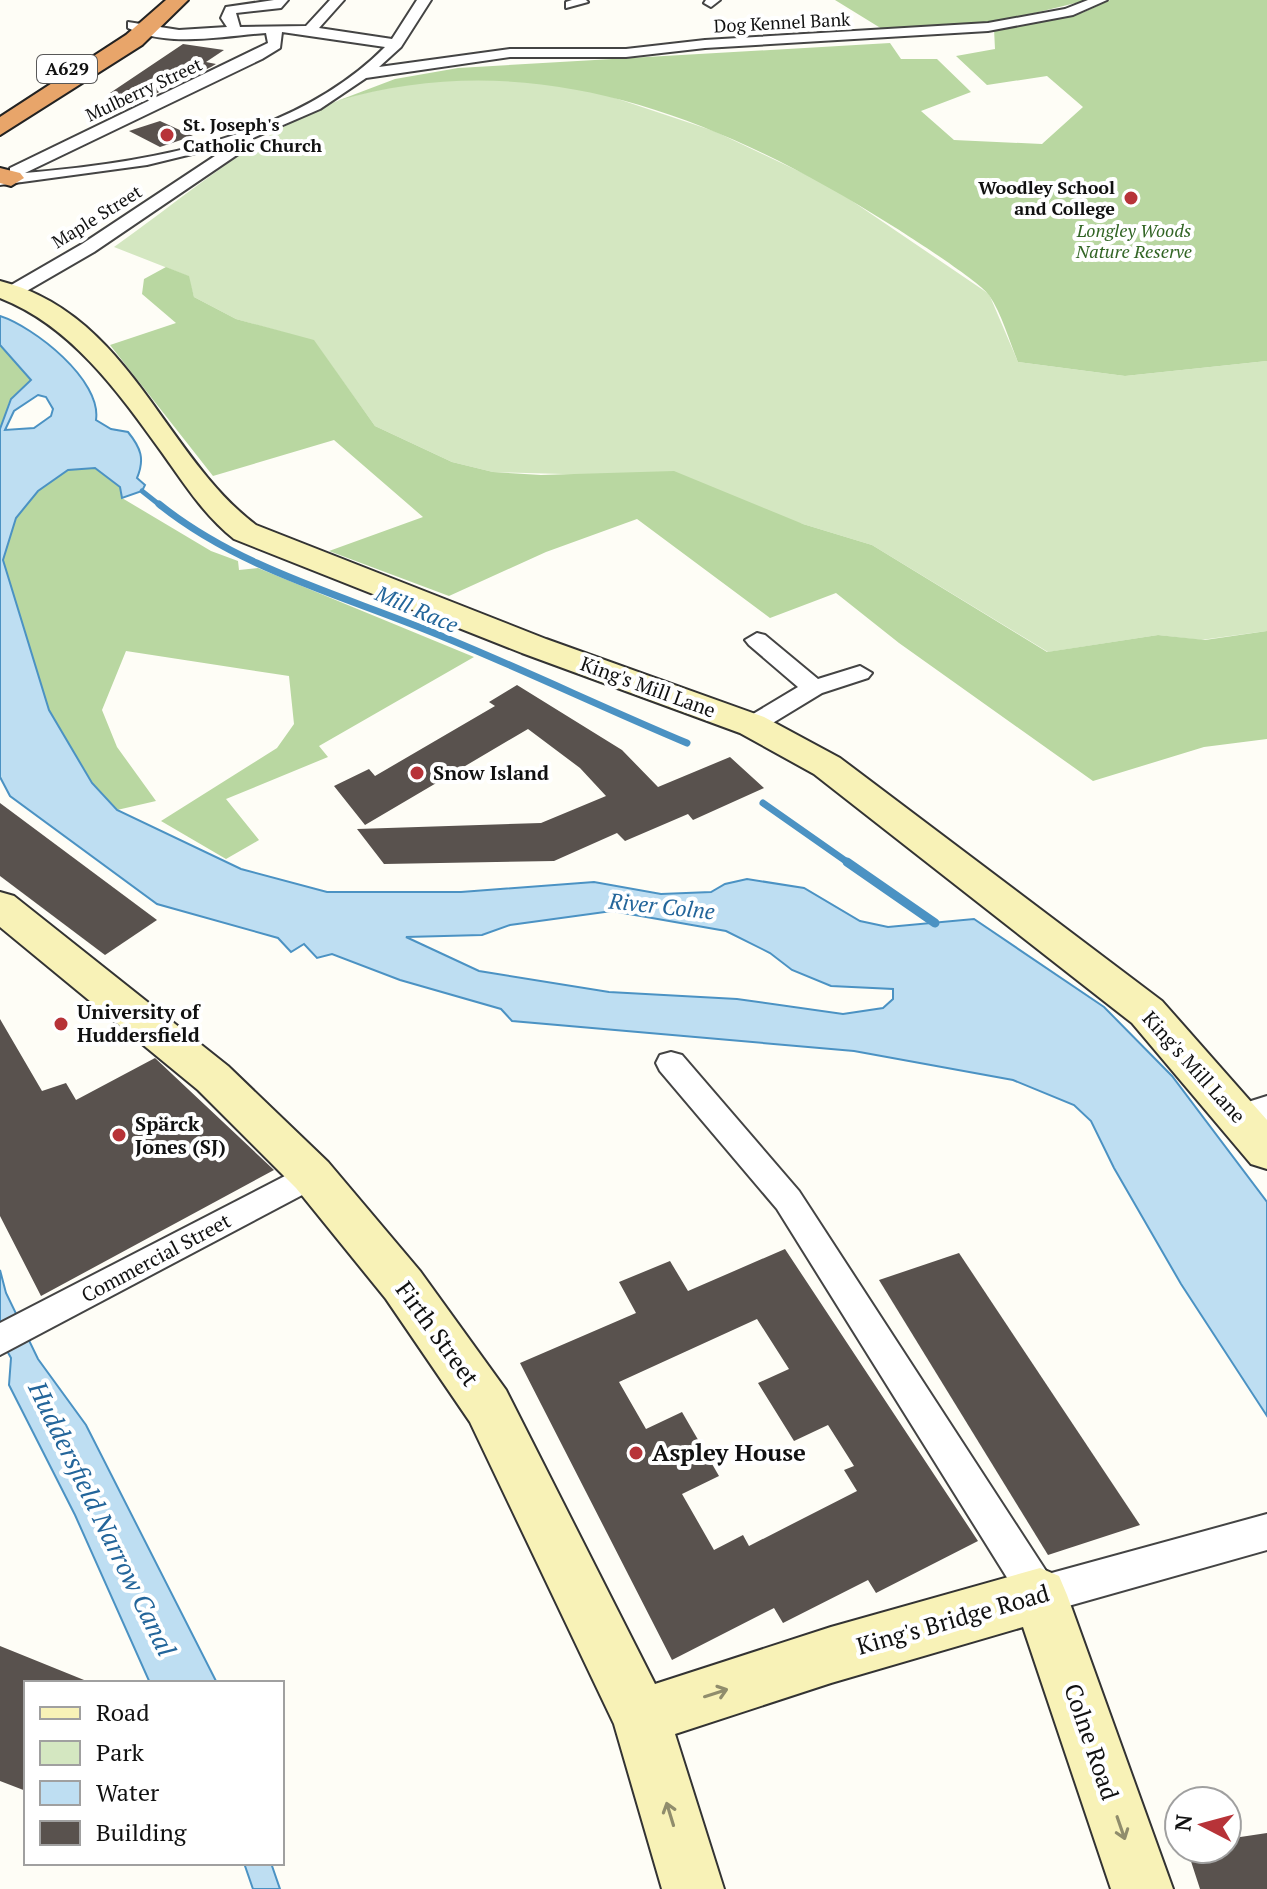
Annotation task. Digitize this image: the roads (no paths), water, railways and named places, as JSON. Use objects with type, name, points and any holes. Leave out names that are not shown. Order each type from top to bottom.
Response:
[{"type":"highway","name":"A629","points":[[0,109],[139,28],[163,0]]},
{"type":"highway","name":"A629","points":[[0,128],[178,0]]},
{"type":"street","points":[[235,30],[228,18],[231,10],[276,5],[281,0]]},
{"type":"street","points":[[310,30],[337,0]]},
{"type":"street","points":[[3,177],[70,173],[167,157],[264,129],[314,104],[363,74],[396,44],[424,0]]},
{"type":"street","name":"Dog Kennel Bank","points":[[438,47],[510,53],[626,53],[705,44],[988,27],[1068,12],[1100,0]]},
{"type":"street","points":[[139,28],[310,30],[396,44]]},
{"type":"street","name":"Mulberry Street","points":[[3,177],[179,96],[257,56],[275,45],[275,32],[268,29]]},
{"type":"street","name":"Dog Kennel Bank","points":[[363,74],[510,53]]},
{"type":"street","name":"Maple Street","points":[[6,291],[203,174],[264,129]]},
{"type":"street","points":[[167,157],[203,174]]},
{"type":"street","name":"King's Mill Lane","points":[[6,291],[42,306],[91,343],[219,512],[245,532],[534,646],[752,725],[827,766],[1147,1012],[1254,1113],[1267,1151]]},
{"type":"street","points":[[757,640],[814,688]]},
{"type":"street","points":[[752,725],[814,688],[860,673]]},
{"type":"street","name":"Firth Street","points":[[0,906],[213,1078],[312,1175],[403,1285],[488,1406],[641,1717],[693,1889]]},
{"type":"street","points":[[671,1063],[788,1200],[1040,1595]]},
{"type":"street","name":"Commercial Street","points":[[0,1340],[312,1175]]},
{"type":"street","name":"King's Bridge Road","points":[[641,1717],[831,1655],[1267,1532]]},
{"type":"street","name":"Colne Road","points":[[1040,1595],[1142,1889]]},
{"type":"water","name":"River Colne","points":[[0,316],[47,343],[77,372],[88,388],[95,404],[96,420],[111,429],[128,432],[140,454],[137,478],[145,485],[142,491],[122,498],[120,487],[95,468],[68,470],[38,491],[16,518],[3,560],[49,710],[92,783],[117,810],[241,869],[327,892],[461,892],[594,882],[661,894],[711,892],[725,884],[747,879],[804,888],[860,921],[888,927],[974,919],[1104,1007],[1172,1076],[1267,1202],[1267,1416],[1181,1284],[1114,1168],[1091,1121],[1074,1105],[1013,1080],[854,1051],[512,1021],[501,1009],[400,980],[332,954],[317,958],[304,944],[291,952],[278,938],[157,904],[10,796],[0,777],[0,429],[11,399],[31,380],[0,345]],"holes":[[[38,395],[46,397],[53,409],[51,416],[34,428],[5,430],[14,411]],[[612,911],[726,931],[770,953],[792,970],[831,986],[893,989],[893,999],[883,1008],[843,1014],[737,999],[609,992],[479,971],[406,937],[482,935],[510,925]]]},
{"type":"water","name":"Huddersfield Narrow Canal","points":[[0,1270],[6,1293],[38,1359],[86,1425],[216,1681],[149,1681],[75,1515],[9,1385],[11,1358],[0,1338]]},
{"type":"water","points":[[245,1865],[272,1865],[280,1889],[253,1889]]},
{"type":"waterway","name":"Mill Race","points":[[142,491],[161,506]]},
{"type":"waterway","name":"Mill Race","points":[[159,504],[189,526],[255,562],[462,644],[687,743]]},
{"type":"waterway","name":"Mill Race","points":[[763,803],[850,864]]},
{"type":"waterway","name":"Mill Race","points":[[847,862],[935,923]]},
{"type":"place","name":"St. Joseph's Catholic Church","points":[[167,135]]},
{"type":"place","name":"Woodley School and College","points":[[1131,198]]},
{"type":"place","name":"Snow Island","points":[[417,773]]},
{"type":"place","name":"University of Huddersfield","points":[[61,1024]]},
{"type":"place","name":"Spärck Jones (SJ)","points":[[119,1135]]},
{"type":"place","name":"Aspley House","points":[[636,1453]]},
{"type":"park label","name":"Longley Woods Nature Reserve","points":[[1134,241]]}]
